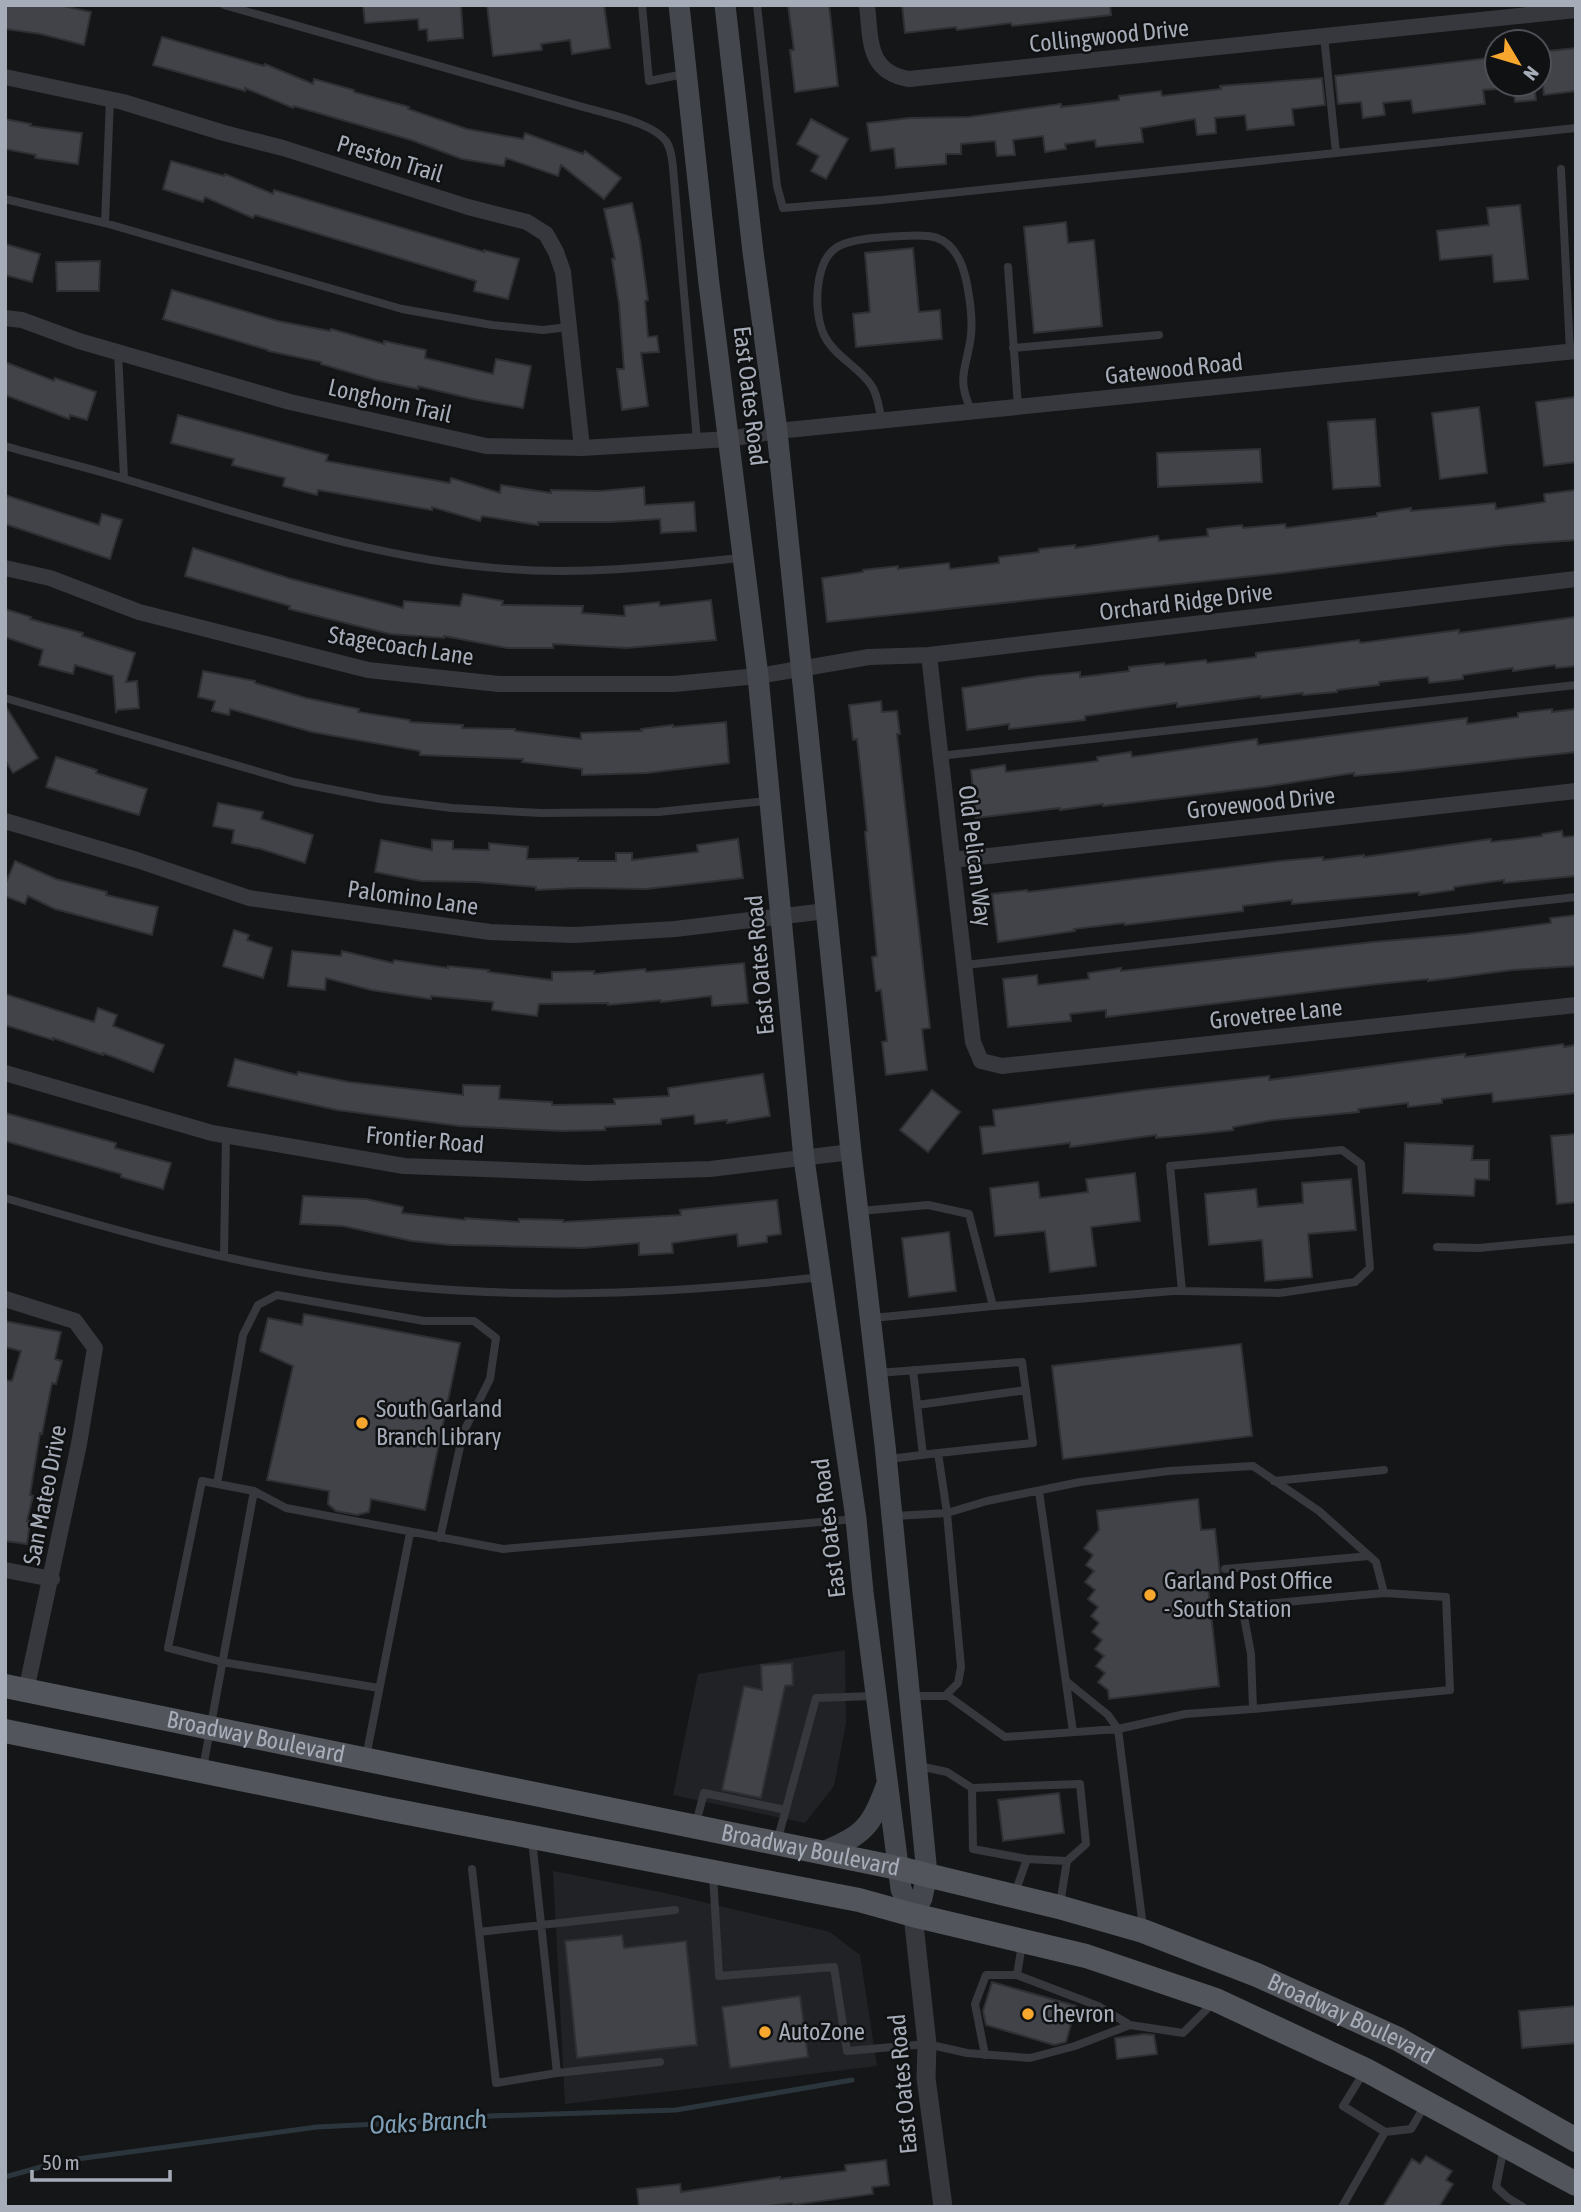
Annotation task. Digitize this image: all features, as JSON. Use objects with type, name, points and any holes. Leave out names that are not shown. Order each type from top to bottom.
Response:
[{"type":"main road","name":"East Oates Road","points":[[680,5],[709,284],[758,676],[804,1159],[856,1519],[901,1889],[913,1915]]},
{"type":"main road","name":"East Oates Road","points":[[725,5],[753,252],[777,431],[851,1152],[892,1516],[927,1874],[922,1898],[913,1915]]},
{"type":"main road","points":[[856,1519],[892,1516]]},
{"type":"main road","name":"Broadway Boulevard","points":[[16,1688],[927,1874],[1059,1906],[1143,1931],[1256,1975],[1398,2039],[1576,2140]]},
{"type":"main road","name":"Broadway Boulevard","points":[[5,1731],[859,1900],[1086,1956],[1216,2000],[1366,2070],[1576,2184]]},
{"type":"main road","points":[[823,1853],[863,1831],[875,1816],[888,1783]]},
{"type":"street","name":"Collingwood Drive","points":[[867,5],[877,62],[883,70],[895,77],[909,79],[1576,10]]},
{"type":"street","name":"Preston Trail","points":[[5,77],[110,99],[283,148],[468,207],[527,222],[546,234],[563,272],[582,448]]},
{"type":"street","name":"Longhorn Trail","points":[[5,318],[22,320],[118,352],[290,402],[486,446],[582,448],[729,439],[777,431]]},
{"type":"street","name":"Gatewood Road","points":[[777,431],[1573,352]]},
{"type":"street","name":"Stagecoach Lane","points":[[5,568],[50,578],[139,612],[368,670],[499,684],[674,684],[758,676],[801,667]]},
{"type":"street","name":"Orchard Ridge Drive","points":[[801,667],[869,657],[929,655],[1576,579]]},
{"type":"street","name":"Old Pelican Way","points":[[929,655],[973,1042],[981,1061]]},
{"type":"street","name":"Grovewood Drive","points":[[952,860],[1576,791]]},
{"type":"street","name":"Palomino Lane","points":[[5,821],[137,860],[248,898],[490,932],[575,935],[650,931],[826,911]]},
{"type":"street","name":"Grovetree Lane","points":[[981,1061],[1002,1066],[1576,1005]]},
{"type":"street","name":"Frontier Road","points":[[5,1073],[226,1135],[404,1166],[586,1173],[710,1169],[851,1152]]},
{"type":"street","name":"San Mateo Drive","points":[[5,1299],[75,1321],[95,1348],[52,1579],[16,1688]]},
{"type":"street","points":[[5,1570],[52,1579]]},
{"type":"street","name":"East Oates Road","points":[[913,1915],[927,2044],[926,2078],[943,2207]]},
{"type":"lane","points":[[224,5],[583,107],[640,124],[662,134],[669,146],[674,179],[697,441]]},
{"type":"lane","points":[[642,5],[649,81],[687,73]]},
{"type":"lane","points":[[757,5],[777,186],[783,208],[1576,128]]},
{"type":"lane","points":[[1324,36],[1336,153]]},
{"type":"lane","points":[[106,223],[110,99]]},
{"type":"lane","points":[[1561,169],[1573,352]]},
{"type":"lane","points":[[5,199],[106,223],[402,309],[492,325],[543,330],[569,327]]},
{"type":"lane","points":[[882,421],[871,384],[833,349],[823,334],[817,295],[820,271],[838,246],[872,238],[939,237],[952,247],[962,263],[970,305],[971,334],[961,384],[972,412]]},
{"type":"lane","points":[[1007,267],[1018,407]]},
{"type":"lane","points":[[1013,348],[1159,335]]},
{"type":"lane","points":[[118,352],[124,478]]},
{"type":"lane","points":[[5,446],[309,533],[387,552],[450,563],[510,569],[578,570],[651,568],[743,558]]},
{"type":"lane","points":[[939,756],[1576,685]]},
{"type":"lane","points":[[5,698],[294,782],[380,799],[452,808],[606,814],[658,812],[770,801]]},
{"type":"lane","points":[[965,965],[1576,897]]},
{"type":"lane","points":[[224,1256],[226,1135]]},
{"type":"lane","points":[[870,1318],[1182,1291],[1279,1293],[1355,1282],[1370,1268],[1361,1164],[1342,1150],[1170,1166],[1182,1291]]},
{"type":"lane","points":[[5,1198],[164,1244],[324,1276],[432,1289],[591,1294],[686,1291],[821,1277]]},
{"type":"lane","points":[[858,1211],[928,1205],[970,1214],[993,1306]]},
{"type":"lane","points":[[1437,1247],[1478,1248],[1576,1239]]},
{"type":"lane","points":[[217,1484],[243,1335],[258,1305],[277,1295],[424,1321],[474,1321],[496,1338],[490,1378],[463,1433],[440,1538]]},
{"type":"lane","points":[[877,1374],[1022,1362],[1033,1443],[886,1460]]},
{"type":"lane","points":[[913,1370],[923,1455]]},
{"type":"lane","points":[[917,1405],[1026,1390]]},
{"type":"lane","points":[[938,1452],[947,1513],[961,1667],[958,1683],[946,1696]]},
{"type":"lane","points":[[892,1516],[947,1513],[987,1501],[1080,1482],[1169,1471],[1253,1466],[1319,1511],[1376,1562],[1384,1593]]},
{"type":"lane","points":[[1274,1481],[1384,1470]]},
{"type":"lane","points":[[379,1688],[222,1661],[168,1648],[202,1481],[254,1491],[286,1508],[503,1549],[856,1519]]},
{"type":"lane","points":[[203,1771],[254,1491]]},
{"type":"lane","points":[[1039,1491],[1073,1732]]},
{"type":"lane","points":[[365,1760],[410,1533]]},
{"type":"lane","points":[[1225,1569],[1369,1556]]},
{"type":"lane","points":[[909,1696],[946,1696],[1004,1737],[1118,1728],[1185,1714],[1253,1709],[1450,1690],[1446,1597],[1384,1593],[1242,1606],[1251,1654],[1253,1709]]},
{"type":"lane","points":[[1066,1681],[1108,1715],[1118,1728],[1143,1931]]},
{"type":"lane","points":[[777,1843],[816,1698],[877,1696]]},
{"type":"lane","points":[[916,1765],[947,1772],[972,1788],[1080,1784],[1086,1844],[1067,1861],[1059,1906]]},
{"type":"lane","points":[[972,1788],[972,1849],[1027,1859],[1067,1861]]},
{"type":"lane","points":[[695,1826],[704,1793],[786,1810]]},
{"type":"lane","points":[[531,1837],[557,2073]]},
{"type":"lane","points":[[1014,1895],[1027,1859]]},
{"type":"lane","points":[[472,1869],[496,2082],[660,2062]]},
{"type":"lane","points":[[712,1872],[719,1976],[834,1967],[846,2051],[927,2044],[967,2053],[1030,2058],[1075,2046],[1130,2025]]},
{"type":"lane","points":[[479,1932],[675,1910]]},
{"type":"lane","points":[[1017,1975],[1023,1940]]},
{"type":"lane","points":[[985,2055],[975,2004],[986,1975],[1017,1975],[1098,2006],[1130,2025],[1183,2033],[1216,2000]]},
{"type":"lane","points":[[1366,2070],[1343,2106],[1385,2132],[1411,2129],[1427,2102]]},
{"type":"lane","points":[[1342,2207],[1385,2132]]},
{"type":"lane","points":[[1504,2144],[1496,2187],[1507,2198],[1523,2207]]},
{"type":"shaded area","points":[[845,1650],[846,1723],[834,1786],[805,1823],[673,1795],[698,1674]]},
{"type":"shaded area","points":[[553,1871],[665,1893],[830,1932],[860,1955],[877,2066],[565,2104]]},
{"type":"building","points":[[5,5],[59,5],[91,12],[84,45],[41,34],[5,29]]},
{"type":"building","points":[[363,5],[461,5],[463,38],[428,41],[427,29],[419,30],[418,19],[365,23]]},
{"type":"building","points":[[487,5],[604,5],[610,48],[572,54],[570,40],[541,44],[542,50],[493,56]]},
{"type":"building","points":[[788,5],[829,5],[838,86],[795,92],[790,50],[794,50]]},
{"type":"building","points":[[902,5],[1110,5],[1111,15],[1012,26],[1011,23],[905,33]]},
{"type":"building","points":[[162,37],[264,66],[265,64],[313,84],[314,79],[354,90],[467,129],[523,139],[525,133],[583,154],[585,151],[621,178],[604,199],[561,165],[558,176],[506,158],[504,166],[462,159],[411,140],[294,106],[293,108],[245,88],[245,91],[153,65]]},
{"type":"building","points":[[1576,48],[1576,91],[1553,94],[1553,50]]},
{"type":"building","points":[[1483,59],[1485,104],[1413,113],[1411,100],[1383,103],[1385,115],[1363,118],[1361,102],[1338,104],[1335,76]]},
{"type":"building","points":[[1322,78],[1325,105],[1292,109],[1294,125],[1247,130],[1245,115],[1215,118],[1216,133],[1197,135],[1195,119],[1141,128],[1143,142],[1096,147],[1095,140],[1065,144],[1066,149],[1045,152],[1043,136],[1013,140],[1015,155],[997,156],[995,141],[961,144],[961,154],[946,154],[946,164],[896,168],[894,148],[871,151],[867,123],[910,118],[969,117],[1061,104],[1061,107],[1119,100],[1119,96],[1161,91],[1162,96],[1221,89],[1220,86]]},
{"type":"building","points":[[1515,98],[1536,98],[1536,100],[1515,102]]},
{"type":"building","points":[[5,119],[31,124],[30,126],[82,133],[78,164],[35,158],[36,155],[5,149]]},
{"type":"building","points":[[811,119],[848,139],[826,179],[811,171],[819,156],[797,144]]},
{"type":"building","points":[[171,161],[224,176],[225,174],[273,194],[274,190],[484,252],[519,259],[508,299],[474,291],[476,281],[255,215],[253,218],[205,197],[203,202],[163,189]]},
{"type":"building","points":[[632,203],[648,300],[645,301],[648,337],[657,336],[659,352],[641,353],[648,406],[622,410],[617,369],[624,369],[612,259],[615,259],[604,209]]},
{"type":"building","points":[[1520,205],[1528,279],[1494,282],[1492,255],[1440,260],[1437,231],[1489,225],[1487,208]]},
{"type":"building","points":[[1066,222],[1068,243],[1094,240],[1102,326],[1034,333],[1024,227]]},
{"type":"building","points":[[5,244],[40,254],[32,282],[5,275]]},
{"type":"building","points":[[913,248],[919,312],[940,310],[942,339],[856,347],[853,314],[870,312],[865,253]]},
{"type":"building","points":[[100,261],[99,291],[57,291],[56,262]]},
{"type":"building","points":[[172,290],[278,321],[330,331],[331,329],[384,344],[384,341],[426,350],[425,358],[493,374],[496,359],[531,366],[523,408],[376,380],[321,362],[268,351],[163,319]]},
{"type":"building","points":[[5,362],[54,381],[55,378],[96,392],[87,420],[70,415],[69,419],[5,395]]},
{"type":"building","points":[[1576,397],[1576,462],[1544,466],[1536,402]]},
{"type":"building","points":[[1479,407],[1487,473],[1440,479],[1432,413]]},
{"type":"building","points":[[178,415],[328,455],[326,461],[450,483],[451,478],[500,493],[501,485],[551,493],[551,490],[600,491],[644,487],[645,505],[694,502],[696,531],[661,533],[660,519],[538,522],[538,525],[482,516],[480,521],[432,507],[432,510],[318,490],[317,495],[283,486],[285,478],[232,465],[234,459],[171,443]]},
{"type":"building","points":[[1375,419],[1380,486],[1333,489],[1328,422]]},
{"type":"building","points":[[1260,449],[1262,482],[1158,487],[1157,453]]},
{"type":"building","points":[[1576,490],[1576,540],[1508,545],[1290,572],[827,622],[822,578],[863,570],[949,563],[950,569],[999,563],[999,557],[1039,552],[1039,549],[1075,545],[1075,548],[1158,536],[1159,541],[1208,536],[1207,529],[1242,525],[1243,528],[1285,524],[1286,528],[1377,516],[1377,513],[1411,508],[1411,511],[1495,503],[1496,509],[1545,502],[1544,494]]},
{"type":"building","points":[[5,495],[99,525],[102,514],[122,520],[110,559],[5,524]]},
{"type":"building","points":[[193,548],[288,578],[403,608],[404,601],[460,606],[463,594],[503,601],[502,605],[583,606],[582,613],[625,616],[624,606],[659,602],[660,606],[711,600],[716,640],[627,648],[553,644],[553,648],[507,648],[444,636],[390,634],[289,609],[290,606],[185,576]]},
{"type":"building","points":[[5,609],[31,617],[30,619],[83,633],[82,636],[135,653],[126,682],[137,681],[139,708],[117,710],[116,713],[113,676],[75,665],[73,674],[39,665],[43,650],[5,637]]},
{"type":"building","points":[[1576,617],[1576,666],[1556,668],[1555,665],[1513,671],[1513,668],[1429,683],[1428,677],[1379,682],[1379,685],[1337,692],[1261,696],[1177,707],[1177,703],[1085,716],[1085,720],[1009,729],[1009,724],[967,730],[962,688],[1038,676],[1080,672],[1080,677],[1129,671],[1129,667],[1164,663],[1206,660],[1207,663],[1256,657],[1256,653],[1359,640],[1360,643],[1459,630],[1459,633]]},
{"type":"building","points":[[203,671],[255,681],[306,698],[359,709],[358,712],[410,722],[463,725],[462,728],[515,729],[581,739],[581,733],[642,731],[641,729],[673,725],[726,722],[729,763],[647,773],[582,775],[582,769],[522,762],[523,759],[420,755],[420,751],[312,732],[230,709],[229,715],[212,711],[215,701],[198,697]]},
{"type":"building","points":[[881,701],[882,712],[897,711],[900,734],[897,734],[930,1028],[922,1029],[927,1070],[886,1075],[882,1042],[887,1041],[881,990],[876,991],[872,957],[877,956],[867,831],[857,739],[853,740],[849,705]]},
{"type":"building","points":[[5,705],[38,758],[13,773],[5,760]]},
{"type":"building","points":[[1552,709],[1552,712],[1576,709],[1576,752],[1397,772],[1354,776],[1354,773],[1263,787],[976,818],[971,770],[1005,765],[1006,772],[1098,761],[1097,757],[1131,752],[1132,757],[1257,739],[1258,745],[1467,718],[1467,724]]},
{"type":"building","points":[[56,757],[147,789],[139,815],[46,787]]},
{"type":"building","points":[[218,803],[263,812],[261,819],[313,835],[305,863],[232,843],[234,830],[213,826]]},
{"type":"building","points":[[1562,831],[1563,837],[1576,836],[1576,876],[1504,883],[1504,880],[1419,895],[1419,892],[1292,904],[1292,900],[1243,906],[1243,911],[1074,929],[1075,931],[998,942],[992,894],[1028,892],[1280,861],[1364,857],[1491,839],[1491,842],[1542,836]]},
{"type":"building","points":[[738,839],[743,878],[646,889],[536,890],[536,887],[475,882],[421,881],[375,872],[381,840],[432,850],[432,840],[453,841],[453,849],[489,850],[489,843],[528,847],[527,859],[578,858],[578,861],[616,861],[616,853],[632,853],[632,860],[698,852],[697,845]]},
{"type":"building","points":[[15,861],[56,879],[107,892],[106,895],[158,907],[152,935],[55,909],[28,896],[25,904],[5,896],[5,885]]},
{"type":"building","points":[[1576,915],[1576,966],[1378,984],[1106,1017],[1106,1010],[1070,1014],[1071,1021],[1008,1027],[1003,979],[1037,975],[1038,985],[1089,979],[1088,973],[1121,968],[1121,971],[1466,934],[1551,923],[1550,918]]},
{"type":"building","points":[[234,930],[249,935],[247,940],[272,948],[263,978],[223,966]]},
{"type":"building","points":[[292,951],[341,956],[342,951],[393,963],[394,960],[448,968],[489,970],[488,972],[552,980],[552,972],[594,971],[594,974],[645,969],[646,972],[744,963],[748,1003],[712,1006],[711,996],[608,1005],[539,1004],[537,1016],[492,1010],[493,1002],[431,996],[431,999],[371,990],[326,978],[325,990],[288,986]]},
{"type":"building","points":[[5,994],[94,1022],[98,1008],[117,1015],[113,1026],[164,1045],[153,1072],[103,1053],[5,1025]]},
{"type":"building","points":[[1563,1044],[1564,1047],[1576,1045],[1576,1093],[1493,1102],[1492,1093],[1442,1099],[1442,1103],[1408,1107],[1408,1103],[1358,1109],[1359,1112],[1274,1120],[1233,1127],[1233,1130],[1156,1138],[1156,1135],[1070,1147],[1070,1143],[983,1154],[980,1127],[995,1126],[993,1110],[1143,1090],[1269,1076],[1269,1080]]},
{"type":"building","points":[[235,1059],[297,1075],[298,1072],[349,1082],[463,1095],[463,1085],[500,1086],[499,1099],[552,1102],[552,1105],[615,1104],[614,1099],[669,1096],[668,1088],[763,1074],[770,1116],[727,1123],[727,1120],[695,1124],[694,1115],[661,1119],[661,1124],[605,1127],[605,1130],[562,1131],[459,1126],[337,1110],[228,1086]]},
{"type":"building","points":[[932,1090],[960,1112],[928,1152],[900,1130]]},
{"type":"building","points":[[5,1113],[116,1143],[115,1148],[171,1163],[163,1189],[121,1177],[121,1174],[5,1141]]},
{"type":"building","points":[[1576,1134],[1576,1202],[1557,1204],[1551,1136]]},
{"type":"building","points":[[1405,1143],[1473,1146],[1472,1160],[1489,1160],[1489,1180],[1475,1179],[1474,1196],[1403,1193]]},
{"type":"building","points":[[1135,1173],[1140,1221],[1091,1227],[1096,1266],[1050,1272],[1045,1231],[995,1236],[990,1188],[1038,1182],[1040,1198],[1088,1192],[1086,1179]]},
{"type":"building","points":[[1351,1179],[1356,1230],[1308,1234],[1312,1277],[1265,1281],[1262,1240],[1209,1245],[1205,1194],[1256,1189],[1258,1207],[1303,1203],[1302,1183]]},
{"type":"building","points":[[303,1196],[366,1199],[403,1207],[402,1213],[465,1220],[519,1222],[519,1219],[563,1222],[681,1215],[680,1210],[777,1200],[781,1234],[767,1236],[767,1242],[738,1246],[737,1234],[672,1243],[673,1253],[639,1255],[639,1243],[583,1248],[450,1245],[412,1241],[343,1226],[300,1224]]},
{"type":"building","points":[[949,1232],[956,1291],[909,1297],[902,1238]]},
{"type":"building","name":"South Garland Branch Library","points":[[304,1314],[460,1343],[425,1510],[371,1499],[369,1512],[357,1515],[336,1511],[328,1504],[329,1491],[267,1480],[293,1366],[260,1351],[268,1318],[302,1325]]},
{"type":"building","points":[[5,1321],[61,1332],[55,1359],[62,1361],[56,1384],[52,1383],[42,1434],[40,1433],[30,1495],[33,1496],[27,1521],[30,1521],[27,1544],[5,1541],[5,1380],[12,1381],[21,1351],[5,1347]]},
{"type":"building","points":[[1241,1344],[1252,1436],[1063,1459],[1052,1366]]},
{"type":"building","name":"Garland Post Office - South Station","points":[[1198,1499],[1201,1530],[1215,1529],[1220,1575],[1207,1577],[1219,1686],[1109,1699],[1108,1690],[1098,1682],[1105,1673],[1096,1666],[1104,1656],[1095,1649],[1102,1640],[1092,1632],[1099,1623],[1091,1616],[1098,1607],[1088,1599],[1095,1590],[1085,1582],[1094,1571],[1086,1565],[1093,1555],[1084,1548],[1099,1530],[1097,1511]]},
{"type":"building","points":[[792,1663],[793,1685],[785,1686],[761,1798],[722,1790],[744,1686],[762,1690],[761,1665]]},
{"type":"building","points":[[1059,1793],[1064,1833],[1003,1841],[998,1800]]},
{"type":"building","points":[[622,1935],[624,1948],[686,1941],[697,2045],[577,2058],[565,1941]]},
{"type":"building","name":"Chevron","points":[[992,1982],[1076,2006],[1066,2042],[1054,2045],[986,2025],[983,2011]]},
{"type":"building","name":"AutoZone","points":[[800,1996],[808,2057],[730,2068],[722,2007]]},
{"type":"building","points":[[1576,2006],[1576,2043],[1522,2048],[1519,2011]]},
{"type":"building","points":[[1154,2035],[1157,2054],[1117,2059],[1115,2038]]},
{"type":"building","points":[[1426,2156],[1452,2171],[1446,2180],[1453,2184],[1439,2207],[1383,2207],[1412,2159],[1420,2164]]},
{"type":"building","points":[[886,2160],[889,2185],[872,2187],[873,2194],[760,2207],[639,2207],[637,2189],[680,2184],[681,2192],[780,2177],[846,2171],[845,2165]]},
{"type":"waterway","name":"Oaks Branch","points":[[5,2177],[62,2161],[317,2127],[490,2116],[676,2110],[852,2080]]},
{"type":"place","name":"South Garland Branch Library","points":[[362,1423]]},
{"type":"place","name":"Garland Post Office - South Station","points":[[1150,1595]]},
{"type":"place","name":"Chevron","points":[[1028,2014]]},
{"type":"place","name":"AutoZone","points":[[765,2032]]}]
